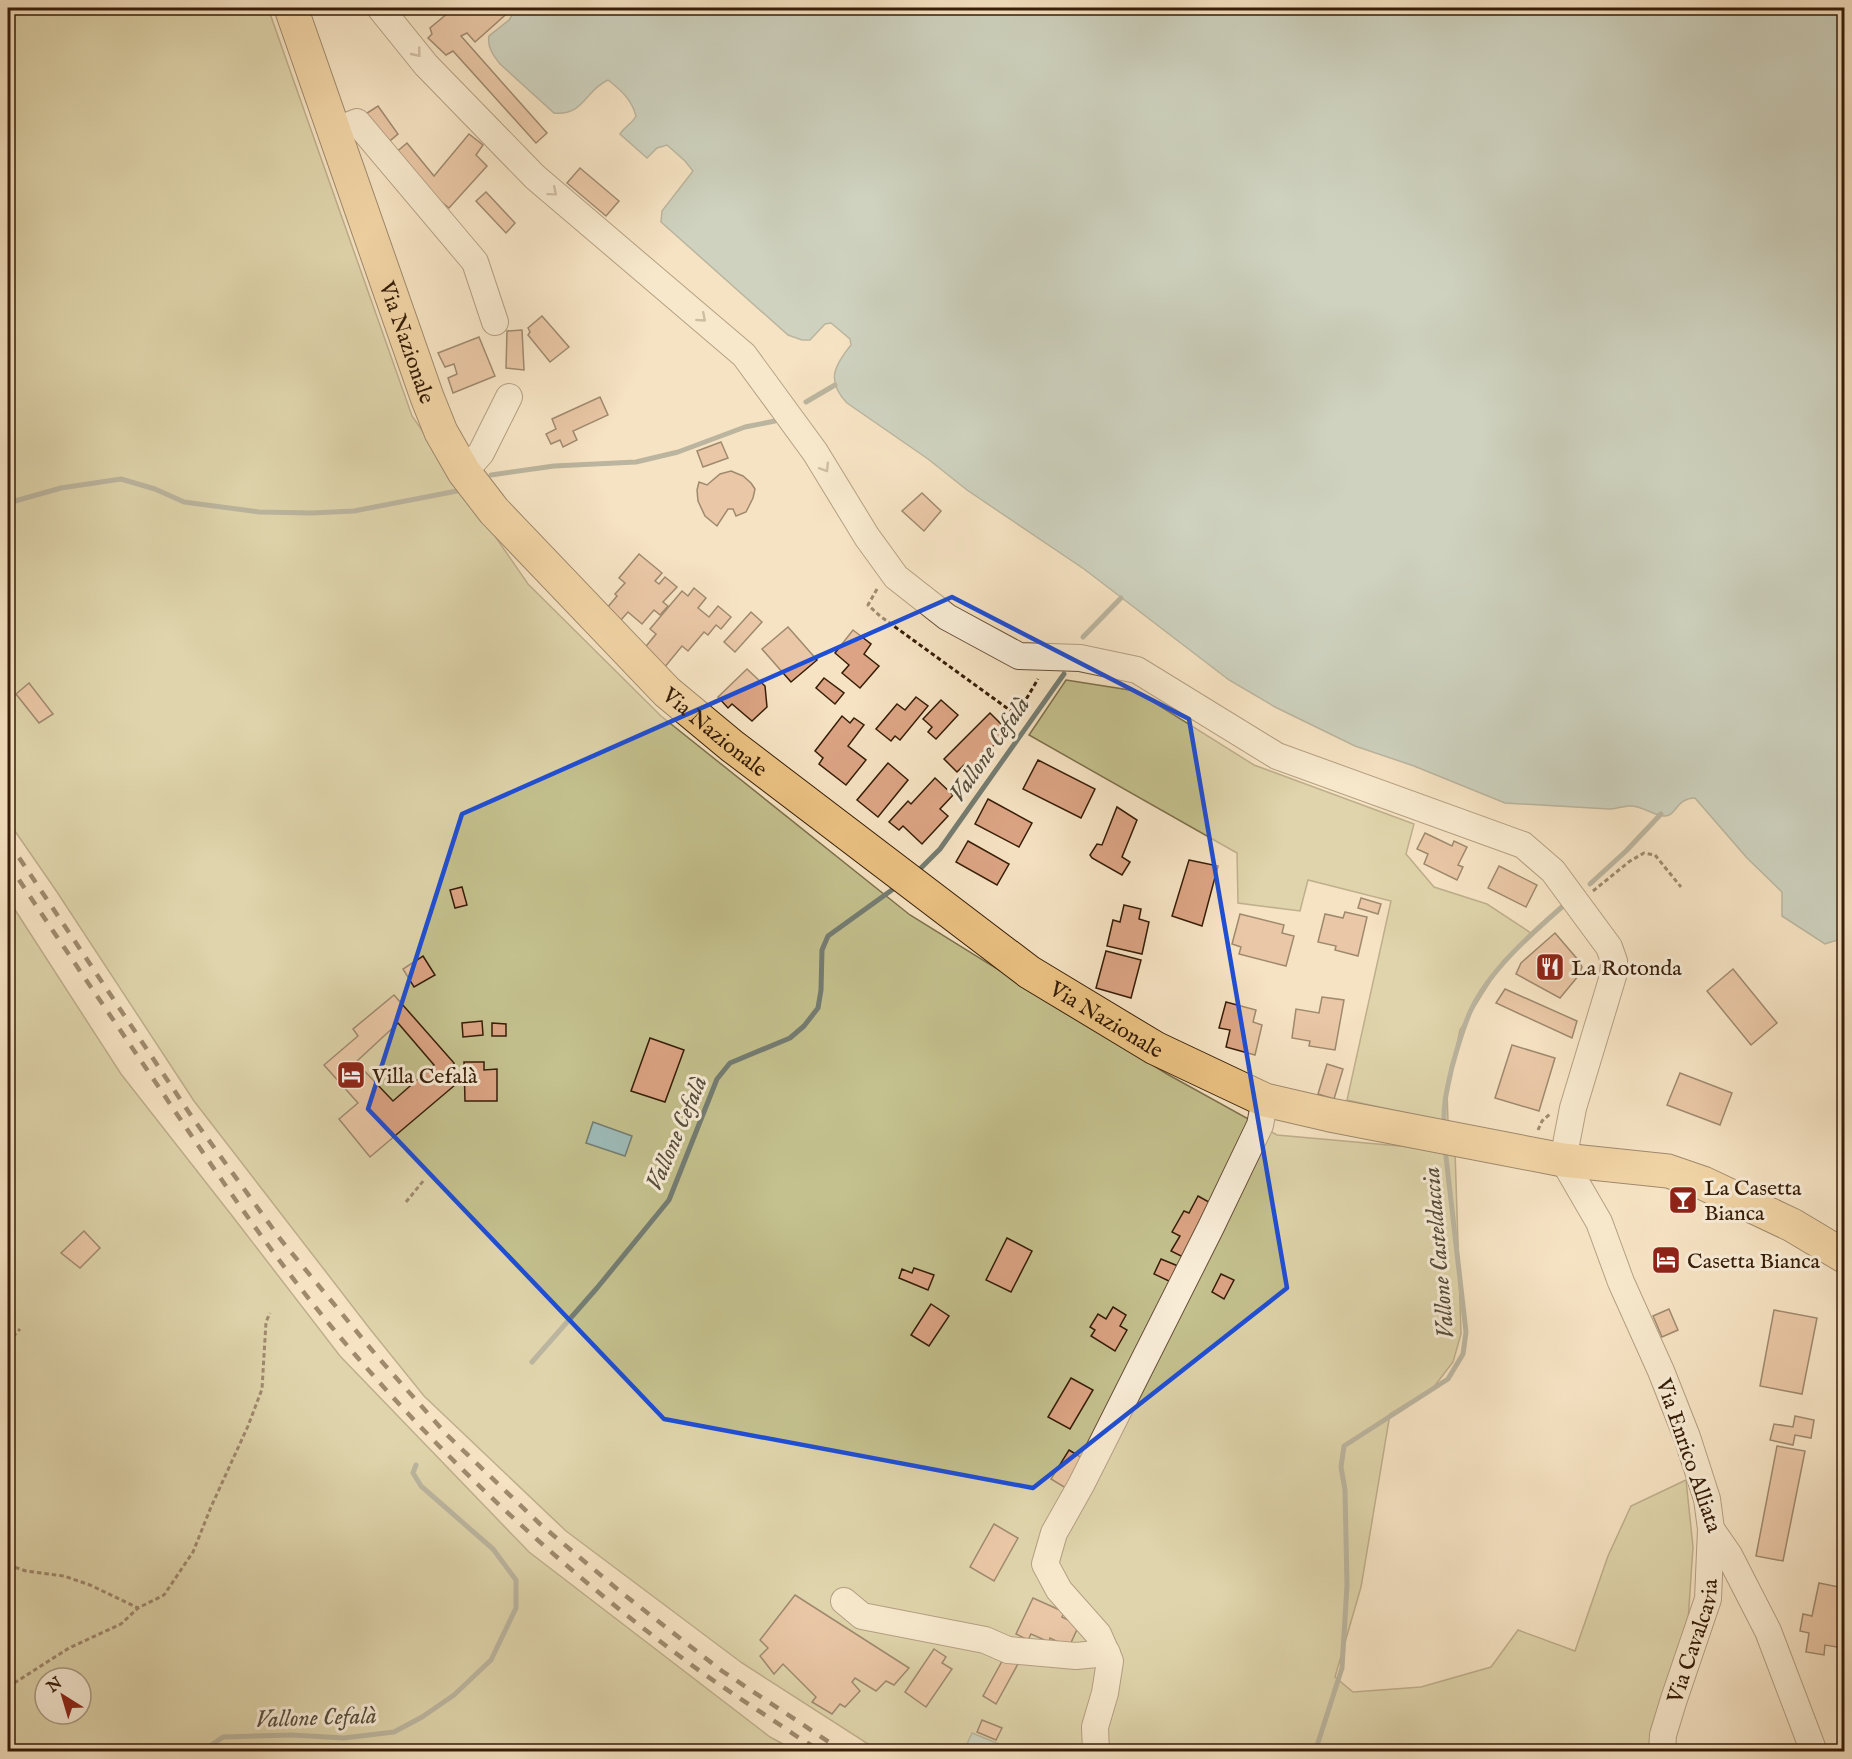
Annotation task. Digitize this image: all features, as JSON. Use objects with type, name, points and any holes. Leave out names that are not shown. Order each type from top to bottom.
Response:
[{"type":"main road","name":"Via Nazionale","points":[[291,8],[427,397],[441,432],[464,472],[494,511],[667,692],[732,746],[1029,972],[1155,1048],[1265,1100],[1330,1115],[1548,1157],[1668,1171],[1685,1176],[1791,1225],[1845,1256]]},
{"type":"street","points":[[380,8],[426,65],[535,177],[744,355],[814,452],[867,537],[896,577],[947,617],[1019,656],[1080,658],[1137,670],[1277,756],[1523,844],[1553,871],[1609,947],[1614,961],[1613,976],[1573,1108],[1548,1157]]},
{"type":"street","points":[[334,131],[357,122],[475,262],[495,322]]},
{"type":"street","points":[[464,472],[481,453],[509,397]]},
{"type":"street","points":[[1096,1752],[1095,1727],[1105,1693],[1110,1660],[1098,1634],[1059,1590],[1045,1564],[1054,1533],[1081,1485],[1260,1125],[1265,1100]]},
{"type":"street","name":"Via Enrico Alliata","points":[[1548,1157],[1599,1222],[1621,1282],[1688,1437],[1707,1499],[1711,1529],[1729,1555],[1768,1631],[1814,1752]]},
{"type":"street","name":"Via Cavalcavia","points":[[1662,1752],[1663,1735],[1671,1708],[1708,1599],[1711,1529]]},
{"type":"street","points":[[844,1601],[862,1616],[985,1640],[1008,1650],[1076,1656],[1107,1653]]},
{"type":"path","points":[[877,582],[877,589],[868,605],[874,611],[1011,711],[1021,708],[1039,677]]},
{"type":"path","points":[[1590,894],[1630,861],[1644,853],[1655,855],[1681,887]]},
{"type":"path","points":[[1548,1157],[1538,1129],[1542,1121],[1550,1114]]},
{"type":"path","points":[[406,1202],[424,1180]]},
{"type":"path","points":[[8,1687],[69,1648],[121,1624],[138,1608],[164,1594],[194,1552],[262,1389],[266,1322],[270,1313]]},
{"type":"path","points":[[8,1342],[20,1329]]},
{"type":"path","points":[[8,1564],[26,1571],[64,1576],[90,1585],[138,1608]]},
{"type":"highlighted area","points":[[952,597],[1189,719],[1287,1288],[1033,1488],[664,1419],[368,1109],[462,814]]},
{"type":"shaded area","points":[[8,8],[268,8],[412,416],[528,584],[661,716],[910,915],[1167,1074],[1277,1135],[1455,1151],[1461,1334],[1453,1362],[1433,1388],[1390,1414],[1361,1587],[1335,1677],[1353,1692],[1421,1687],[1491,1667],[1518,1630],[1575,1651],[1608,1556],[1631,1506],[1686,1480],[1693,1547],[1688,1621],[1651,1729],[1650,1751],[879,1751],[742,1663],[566,1531],[424,1396],[194,1101],[8,821]]},
{"type":"shaded area","points":[[1066,680],[1136,691],[1254,765],[1414,824],[1406,854],[1434,887],[1487,904],[1531,933],[1503,961],[1460,1030],[1447,1090],[1448,1122],[1347,1100],[1391,901],[1308,880],[1300,911],[1238,903],[1237,853],[1029,735]]},
{"type":"shaded area","points":[[8,899],[121,1074],[340,1356],[529,1552],[770,1737],[796,1751],[8,1751]]},
{"type":"water","points":[[517,8],[1844,8],[1844,938],[1825,944],[1782,916],[1782,892],[1747,858],[1695,798],[1684,801],[1668,816],[1632,806],[1609,809],[1505,803],[1414,766],[1355,746],[1275,707],[1229,680],[1084,569],[967,490],[928,459],[847,403],[836,388],[835,374],[840,360],[851,345],[850,339],[831,323],[825,324],[810,340],[788,335],[661,222],[662,211],[693,171],[667,145],[657,148],[647,158],[620,134],[636,116],[632,105],[622,92],[608,80],[600,84],[572,111],[554,113],[500,64],[490,47],[489,36],[509,20]]},
{"type":"water","points":[[593,1122],[632,1136],[625,1156],[586,1143]]},
{"type":"water","points":[[972,1733],[999,1744],[996,1751],[964,1751]]},
{"type":"building","points":[[454,8],[512,9],[475,42],[467,33],[461,36],[547,133],[536,143],[453,51],[446,55],[428,38],[432,34],[430,28]]},
{"type":"building","points":[[378,106],[398,134],[385,145],[364,115]]},
{"type":"building","points":[[469,134],[483,145],[476,155],[487,166],[449,208],[394,154],[407,143],[434,176]]},
{"type":"building","points":[[580,168],[619,201],[606,216],[567,183]]},
{"type":"building","points":[[486,192],[515,223],[506,233],[476,201]]},
{"type":"building","points":[[542,316],[569,347],[550,362],[528,335],[530,332],[528,328]]},
{"type":"building","points":[[522,330],[524,370],[506,368],[507,331]]},
{"type":"building","points":[[479,337],[495,376],[453,393],[448,378],[457,374],[454,364],[445,367],[438,353]]},
{"type":"building","points":[[600,397],[608,415],[573,431],[577,440],[563,447],[560,440],[551,444],[546,434],[556,429],[552,419]]},
{"type":"building","points":[[721,442],[728,458],[703,467],[697,451]]},
{"type":"building","points":[[731,471],[743,476],[751,483],[755,489],[753,498],[746,512],[736,516],[733,509],[728,509],[717,526],[705,516],[698,501],[699,482],[707,485],[720,474]]},
{"type":"building","points":[[922,493],[941,511],[924,531],[902,511]]},
{"type":"building","points":[[639,554],[662,573],[655,581],[659,584],[665,577],[677,587],[663,602],[668,606],[660,615],[654,610],[642,624],[628,612],[621,620],[607,608],[625,583],[619,578]]},
{"type":"building","points":[[694,588],[706,598],[698,608],[709,617],[718,606],[731,617],[721,629],[716,625],[708,635],[704,632],[688,651],[682,646],[664,668],[643,650],[656,634],[650,629],[682,591],[688,596]]},
{"type":"building","points":[[751,612],[762,622],[735,652],[724,642]]},
{"type":"building","points":[[788,627],[817,660],[791,682],[762,649]]},
{"type":"building","points":[[853,630],[871,644],[864,654],[879,666],[860,688],[842,673],[849,665],[835,653]]},
{"type":"building","points":[[747,669],[765,686],[767,707],[752,721],[732,704],[728,708],[718,697]]},
{"type":"building","points":[[824,678],[844,693],[835,704],[816,688]]},
{"type":"building","points":[[29,683],[53,714],[39,723],[16,694]]},
{"type":"building","points":[[916,697],[928,706],[900,740],[895,736],[891,741],[876,729],[897,704],[905,710]]},
{"type":"building","points":[[941,700],[958,715],[936,739],[928,732],[932,727],[923,719]]},
{"type":"building","points":[[990,713],[1008,731],[991,748],[995,752],[974,773],[965,764],[957,772],[944,759]]},
{"type":"building","points":[[842,716],[850,723],[854,718],[864,725],[848,746],[866,760],[846,785],[819,764],[823,758],[815,751]]},
{"type":"building","points":[[1038,760],[1095,789],[1081,818],[1023,789]]},
{"type":"building","points":[[888,763],[908,780],[878,817],[857,800]]},
{"type":"building","points":[[935,778],[953,795],[940,809],[948,816],[922,844],[903,826],[899,830],[889,822],[908,801],[911,804]]},
{"type":"building","points":[[988,799],[1032,823],[1019,847],[975,824]]},
{"type":"building","points":[[1117,807],[1137,820],[1122,857],[1130,862],[1122,875],[1090,855],[1097,844],[1102,845]]},
{"type":"building","points":[[1425,833],[1452,846],[1454,841],[1467,847],[1458,865],[1463,867],[1457,880],[1424,864],[1428,854],[1417,849]]},
{"type":"building","points":[[968,841],[1009,864],[997,885],[956,862]]},
{"type":"building","points":[[1189,860],[1218,866],[1202,926],[1172,916]]},
{"type":"building","points":[[1499,866],[1537,885],[1526,907],[1488,888]]},
{"type":"building","points":[[462,887],[467,905],[455,908],[450,890]]},
{"type":"building","points":[[1361,898],[1381,904],[1378,914],[1358,908]]},
{"type":"building","points":[[1124,905],[1141,909],[1139,919],[1149,922],[1142,954],[1107,946],[1113,920],[1120,922]]},
{"type":"building","points":[[1345,912],[1367,917],[1358,956],[1335,950],[1336,946],[1318,942],[1325,914],[1343,918]]},
{"type":"building","points":[[1240,914],[1284,925],[1282,933],[1294,936],[1286,966],[1239,954],[1241,947],[1232,944]]},
{"type":"building","points":[[1555,933],[1582,967],[1579,975],[1560,998],[1516,974],[1521,963]]},
{"type":"building","points":[[1106,951],[1141,960],[1131,998],[1096,988]]},
{"type":"building","points":[[423,956],[435,975],[414,987],[403,969]]},
{"type":"building","points":[[1733,969],[1777,1023],[1751,1045],[1707,991]]},
{"type":"building","points":[[1505,989],[1577,1021],[1572,1038],[1496,1003]]},
{"type":"building","name":"Villa Cefalà","points":[[394,995],[454,1063],[455,1085],[370,1157],[339,1119],[358,1103],[324,1065],[358,1036],[353,1029]],"holes":[[[398,1023],[434,1065],[393,1101],[356,1062]]]},
{"type":"building","points":[[1322,997],[1344,1000],[1335,1050],[1309,1046],[1310,1041],[1292,1038],[1296,1009],[1319,1013]]},
{"type":"building","points":[[1226,1002],[1256,1010],[1253,1022],[1262,1025],[1255,1055],[1226,1047],[1230,1030],[1219,1028]]},
{"type":"building","points":[[482,1021],[483,1035],[463,1037],[462,1023]]},
{"type":"building","points":[[492,1023],[506,1024],[506,1036],[492,1036]]},
{"type":"building","points":[[650,1038],[684,1050],[665,1102],[631,1091]]},
{"type":"building","points":[[1512,1045],[1555,1058],[1539,1111],[1495,1098]]},
{"type":"building","points":[[464,1062],[484,1062],[484,1070],[497,1069],[497,1101],[465,1101]]},
{"type":"building","points":[[1327,1064],[1343,1069],[1334,1099],[1318,1094]]},
{"type":"building","points":[[1680,1073],[1732,1093],[1720,1125],[1667,1105]]},
{"type":"building","points":[[1198,1196],[1216,1206],[1187,1259],[1171,1251],[1180,1236],[1172,1232],[1184,1211],[1189,1213]]},
{"type":"building","points":[[84,1231],[100,1248],[80,1268],[61,1253]]},
{"type":"building","points":[[1007,1238],[1032,1251],[1011,1292],[986,1280]]},
{"type":"building","points":[[1161,1259],[1178,1266],[1171,1282],[1154,1274]]},
{"type":"building","points":[[914,1268],[934,1275],[928,1290],[899,1278],[902,1269],[912,1273]]},
{"type":"building","points":[[1221,1274],[1234,1280],[1224,1299],[1212,1292]]},
{"type":"building","points":[[931,1304],[949,1316],[929,1346],[911,1335]]},
{"type":"building","points":[[1113,1307],[1126,1315],[1120,1326],[1127,1330],[1115,1351],[1091,1336],[1095,1330],[1090,1327],[1098,1314],[1106,1319]]},
{"type":"building","points":[[1669,1309],[1678,1330],[1662,1337],[1653,1316]]},
{"type":"building","points":[[1774,1310],[1817,1318],[1802,1394],[1760,1386]]},
{"type":"building","points":[[1071,1378],[1093,1390],[1070,1429],[1048,1417]]},
{"type":"building","points":[[1795,1416],[1814,1420],[1811,1438],[1795,1435],[1793,1445],[1770,1440],[1774,1424],[1793,1427]]},
{"type":"building","points":[[1777,1446],[1805,1451],[1783,1561],[1756,1556]]},
{"type":"building","points":[[1069,1450],[1087,1461],[1069,1490],[1051,1479]]},
{"type":"building","points":[[994,1524],[1018,1538],[994,1581],[970,1567]]},
{"type":"building","points":[[1819,1583],[1844,1588],[1843,1648],[1825,1645],[1824,1655],[1806,1652],[1809,1633],[1800,1631],[1803,1614],[1812,1616]]},
{"type":"building","points":[[795,1595],[909,1668],[894,1685],[886,1681],[876,1691],[855,1678],[852,1682],[860,1691],[845,1707],[840,1704],[832,1714],[812,1702],[816,1697],[783,1664],[774,1674],[760,1656],[768,1648],[760,1640]]},
{"type":"building","points":[[1033,1598],[1064,1612],[1062,1617],[1079,1625],[1069,1647],[1050,1638],[1049,1642],[1031,1634],[1028,1640],[1016,1634]]},
{"type":"building","points":[[934,1649],[946,1657],[942,1663],[952,1669],[926,1707],[905,1692]]},
{"type":"building","points":[[1006,1654],[1019,1662],[996,1704],[983,1696]]},
{"type":"building","points":[[982,1720],[1002,1728],[996,1740],[977,1732]]},
{"type":"waterway","points":[[806,402],[835,385]]},
{"type":"waterway","points":[[491,475],[554,466],[636,462],[678,452],[745,427],[775,421]]},
{"type":"waterway","points":[[8,503],[61,488],[121,479],[155,489],[184,502],[259,512],[354,511],[457,491]]},
{"type":"waterway","name":"Vallone Cefalà","points":[[1083,637],[1121,598]]},
{"type":"waterway","name":"Vallone Cefalà","points":[[918,871],[940,849],[1064,674]]},
{"type":"waterway","name":"Vallone Casteldaccia","points":[[1590,884],[1661,814]]},
{"type":"waterway","name":"Vallone Cefalà","points":[[532,1362],[597,1288],[669,1200],[717,1079],[730,1063],[790,1038],[804,1026],[818,1008],[822,950],[828,936],[896,887]]},
{"type":"waterway","name":"Vallone Casteldaccia","points":[[1444,1127],[1445,1104],[1452,1067],[1465,1024],[1479,995],[1512,954],[1563,906]]},
{"type":"waterway","name":"Vallone Casteldaccia","points":[[1315,1752],[1342,1668],[1347,1585],[1345,1490],[1341,1467],[1344,1446],[1448,1379],[1463,1354],[1466,1332],[1445,1148]]},
{"type":"waterway","name":"Vallone Cefalà","points":[[202,1752],[223,1737],[292,1735],[344,1738],[394,1732],[422,1717],[454,1695],[491,1660],[516,1608],[516,1580],[493,1549],[421,1486],[413,1473],[416,1465]]},
{"type":"railway","points":[[8,841],[192,1117],[281,1240],[376,1355],[447,1435],[540,1524],[622,1593],[722,1671],[844,1752]]},
{"type":"railway","points":[[8,863],[260,1234],[306,1295],[368,1370],[492,1498],[581,1578],[704,1674],[823,1752]]},
{"type":"place","name":"La Rotonda","points":[[1550,967]]},
{"type":"place","name":"Villa Cefalà","points":[[351,1075]]},
{"type":"place","name":"La Casetta Bianca","points":[[1683,1200]]},
{"type":"place","name":"Casetta Bianca","points":[[1666,1260]]}]
